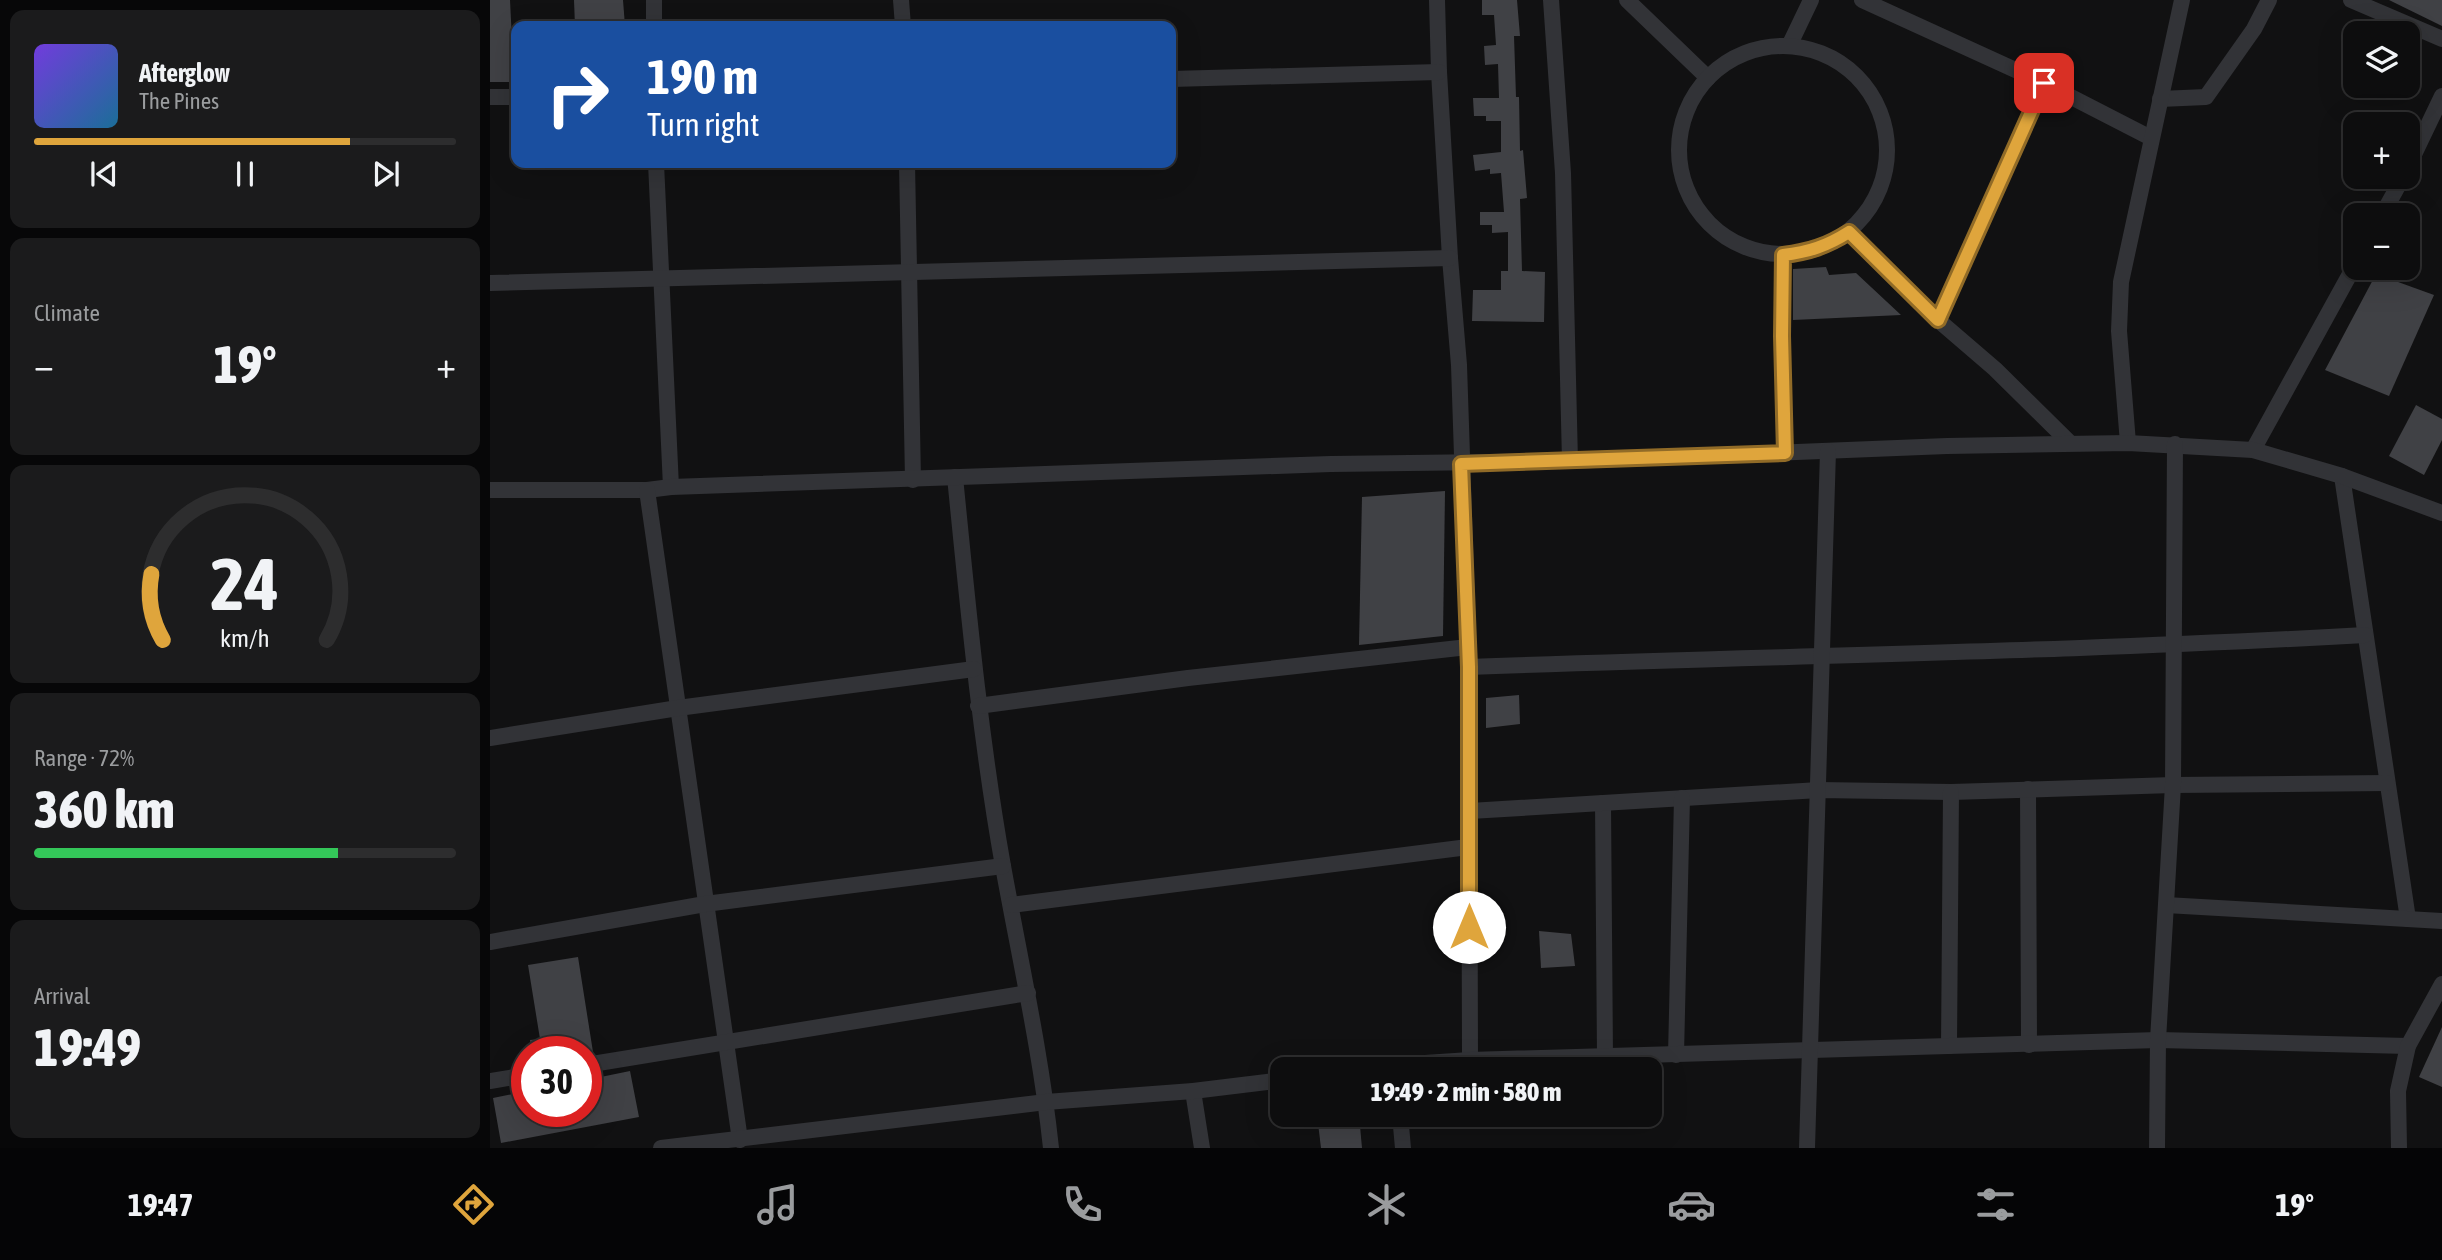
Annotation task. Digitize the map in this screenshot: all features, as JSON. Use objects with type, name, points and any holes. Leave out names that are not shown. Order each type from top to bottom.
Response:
[{"type":"street","points":[[654,0],[654,21]]},
{"type":"street","points":[[901,0],[903,21]]},
{"type":"street","points":[[1437,0],[1450,258],[1459,365],[1469,667],[1470,1057]]},
{"type":"street","points":[[1551,0],[1563,173],[1570,461]]},
{"type":"street","points":[[1626,0],[1708,78]]},
{"type":"street","points":[[1789,46],[1811,0]]},
{"type":"street","points":[[1862,0],[2044,83],[2151,138]]},
{"type":"street","points":[[2128,443],[2119,331],[2121,282],[2182,0]]},
{"type":"street","points":[[2160,99],[2206,97],[2254,29],[2269,0]]},
{"type":"street","points":[[2351,0],[2442,39]]},
{"type":"street","points":[[1789,46],[1820,52],[1847,67],[1869,90],[1883,118],[1888,149],[1884,180],[1870,208],[1849,232],[1818,249],[1783,255],[1756,252],[1731,242],[1710,225],[1694,204],[1683,179],[1679,152],[1682,125],[1692,100],[1708,78],[1745,53],[1767,47],[1789,46]]},
{"type":"street","points":[[1176,79],[1439,72]]},
{"type":"street","points":[[1938,320],[2044,83]]},
{"type":"street","points":[[2420,142],[2442,96]]},
{"type":"street","points":[[490,97],[511,97]]},
{"type":"street","points":[[656,168],[671,487]]},
{"type":"street","points":[[907,168],[913,480]]},
{"type":"street","points":[[1849,232],[1938,320],[1995,369],[2070,443]]},
{"type":"street","points":[[1783,255],[1785,453]]},
{"type":"street","points":[[490,283],[1450,258]]},
{"type":"street","points":[[2253,450],[2347,280]]},
{"type":"street","points":[[490,490],[647,490],[1331,464],[1461,464],[2128,443],[2253,450],[2342,475],[2442,513]]},
{"type":"street","points":[[2157,1148],[2158,1040],[2173,785],[2175,444]]},
{"type":"street","points":[[1807,1148],[1824,654],[1828,451]]},
{"type":"street","points":[[2342,475],[2408,919]]},
{"type":"street","points":[[955,477],[978,706],[1003,866],[1028,993],[1051,1148]]},
{"type":"street","points":[[647,490],[740,1140]]},
{"type":"street","points":[[1469,667],[1824,654],[2173,646],[2365,635]]},
{"type":"street","points":[[978,706],[1188,678],[1468,647]]},
{"type":"street","points":[[490,738],[678,708],[974,669]]},
{"type":"street","points":[[1470,811],[1819,790],[1951,792],[2387,782]]},
{"type":"street","points":[[2028,789],[2029,1045]]},
{"type":"street","points":[[1949,1046],[1951,792]]},
{"type":"street","points":[[1676,1055],[1682,798]]},
{"type":"street","points":[[1603,803],[1605,1057],[2158,1040],[2408,1046]]},
{"type":"street","points":[[1011,905],[1468,848]]},
{"type":"street","points":[[490,942],[705,904],[1003,866]]},
{"type":"street","points":[[2166,905],[2442,921]]},
{"type":"street","points":[[2399,1148],[2398,1091],[2408,1046],[2442,984]]},
{"type":"street","points":[[602,1062],[1028,993]]},
{"type":"street","points":[[490,1081],[511,1078]]},
{"type":"street","points":[[662,1148],[1046,1102],[1193,1091],[1270,1082]]},
{"type":"street","points":[[1193,1091],[1202,1148]]},
{"type":"street","points":[[1401,1127],[1403,1148]]},
{"type":"building","points":[[490,0],[510,0],[511,82],[490,82]]},
{"type":"building","points":[[574,0],[623,0],[625,21],[575,21]]},
{"type":"building","points":[[1482,0],[1517,0],[1520,36],[1514,36],[1516,97],[1519,97],[1520,151],[1523,150],[1527,198],[1520,199],[1522,271],[1545,272],[1544,322],[1472,321],[1473,290],[1501,290],[1501,271],[1508,271],[1508,232],[1492,233],[1492,225],[1480,225],[1480,212],[1504,212],[1501,173],[1490,174],[1490,169],[1475,171],[1473,155],[1501,152],[1501,121],[1486,121],[1486,116],[1474,116],[1473,98],[1499,98],[1498,64],[1485,65],[1484,46],[1496,45],[1494,15],[1482,15]]},
{"type":"building","points":[[2389,0],[2442,0],[2442,26]]},
{"type":"building","points":[[1826,267],[1829,275],[1856,273],[1901,315],[1793,320],[1793,269]]},
{"type":"building","points":[[2373,280],[2393,280],[2434,295],[2389,396],[2325,370]]},
{"type":"building","points":[[2416,405],[2442,419],[2442,440],[2424,475],[2389,456]]},
{"type":"building","points":[[1445,491],[1443,636],[1359,645],[1362,497]]},
{"type":"building","points":[[1519,695],[1520,724],[1486,728],[1486,698]]},
{"type":"building","points":[[1539,931],[1571,934],[1575,966],[1541,968]]},
{"type":"building","points":[[578,957],[590,1036],[540,1036],[528,965]]},
{"type":"building","points":[[2442,1027],[2442,1087],[2419,1077]]},
{"type":"building","points":[[630,1071],[639,1117],[602,1124],[602,1077]]},
{"type":"building","points":[[511,1094],[511,1127],[586,1127],[501,1143],[493,1098]]},
{"type":"building","points":[[1318,1127],[1360,1127],[1362,1148],[1321,1148]]},
{"type":"route","points":[[1469,927],[1469,667],[1461,464],[1785,453],[1783,255],[1807,253],[1829,245],[1849,232],[1938,320],[2044,83]]}]
